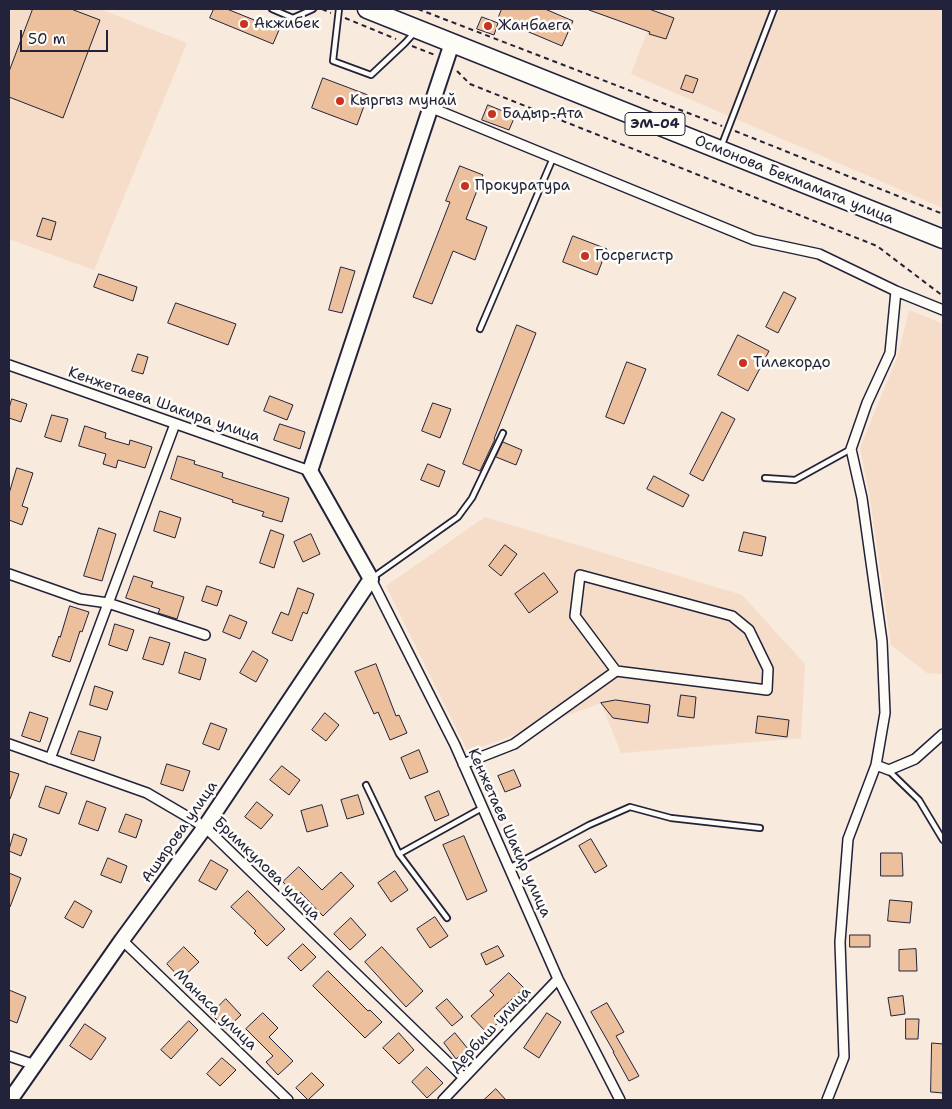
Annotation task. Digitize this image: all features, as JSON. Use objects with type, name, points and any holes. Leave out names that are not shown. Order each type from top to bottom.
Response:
[{"type":"highway","name":"Осмонова Бекмамата улица","points":[[367,9],[943,238]]},
{"type":"street","points":[[371,579],[310,471],[452,43]]},
{"type":"street","points":[[432,108],[754,240],[819,254],[896,291],[943,310]]},
{"type":"street","points":[[827,1100],[844,1057],[840,942],[848,839],[876,765],[885,713],[882,641],[862,498],[851,449],[867,403],[890,353],[896,291]]},
{"type":"street","name":"Кенжетаева Шакира улица","points":[[9,365],[310,471]]},
{"type":"street","points":[[50,759],[175,424]]},
{"type":"street","points":[[9,574],[80,599],[108,603],[205,635]]},
{"type":"street","points":[[463,764],[514,744],[616,671],[767,690],[768,669],[749,630],[732,616],[580,575],[575,616],[616,671]]},
{"type":"street","name":"Кенжетаев Шакир улица","points":[[371,579],[446,728],[558,978],[620,1100]]},
{"type":"street","name":"Ашырова улица","points":[[10,1100],[122,940],[205,828],[371,579]]},
{"type":"street","points":[[876,765],[889,770],[915,759],[943,734]]},
{"type":"street","name":"Бримкулова улица","points":[[9,744],[147,794],[205,828],[464,1078]]},
{"type":"street","name":"Манаса улица","points":[[122,940],[288,1100]]},
{"type":"street","name":"Дербиш улица","points":[[443,1100],[558,978]]},
{"type":"street","points":[[9,1056],[34,1065]]},
{"type":"lane","points":[[272,9],[293,18],[313,9]]},
{"type":"lane","points":[[339,9],[333,61],[371,75],[417,29]]},
{"type":"lane","points":[[720,150],[774,9]]},
{"type":"lane","points":[[480,329],[553,158]]},
{"type":"lane","points":[[371,579],[458,517],[472,498],[503,433]]},
{"type":"lane","points":[[765,478],[795,480],[851,449]]},
{"type":"lane","points":[[889,770],[919,800],[943,840]]},
{"type":"lane","points":[[366,786],[399,854],[447,918]]},
{"type":"lane","points":[[509,868],[589,824],[630,807],[671,818],[760,828]]},
{"type":"lane","points":[[399,854],[482,808]]},
{"type":"path","points":[[322,9],[447,60],[470,84],[877,246],[943,296]]},
{"type":"path","points":[[418,9],[728,128],[943,214]]},
{"type":"shaded area","points":[[9,9],[100,9],[187,43],[94,270],[9,239]]},
{"type":"shaded area","points":[[656,9],[943,9],[943,208],[631,74]]},
{"type":"shaded area","points":[[909,310],[943,324],[943,674],[927,673],[891,645],[870,498],[860,448],[898,355]]},
{"type":"shaded area","points":[[485,517],[742,595],[805,664],[801,738],[621,753],[601,703],[468,752],[386,586]]},
{"type":"building","points":[[33,9],[71,9],[100,20],[63,118],[9,97],[9,72]]},
{"type":"building","name":"Акжибек","points":[[214,9],[227,9],[279,30],[273,44],[210,18]]},
{"type":"building","points":[[502,9],[545,9],[573,21],[562,46],[498,19]]},
{"type":"building","points":[[589,9],[649,9],[674,18],[666,39],[649,34],[650,32]]},
{"type":"building","name":"Жанбаега","points":[[482,17],[498,23],[494,35],[477,29]]},
{"type":"building","points":[[686,75],[698,79],[693,93],[681,89]]},
{"type":"building","name":"Кыргыз мунай","points":[[323,78],[368,95],[357,125],[312,108]]},
{"type":"building","name":"Бадыр-Ата","points":[[488,105],[515,116],[509,130],[482,120]]},
{"type":"building","points":[[460,166],[483,175],[466,219],[487,227],[475,260],[453,251],[432,304],[413,297],[450,202],[446,201]]},
{"type":"building","points":[[43,218],[56,222],[51,240],[37,236]]},
{"type":"building","name":"Госрегистр","points":[[573,236],[607,249],[597,275],[563,262]]},
{"type":"building","points":[[341,267],[355,271],[342,313],[329,310]]},
{"type":"building","points":[[99,274],[137,287],[133,301],[94,287]]},
{"type":"building","points":[[784,292],[796,298],[778,333],[766,327]]},
{"type":"building","points":[[176,303],[236,324],[228,345],[168,323]]},
{"type":"building","points":[[517,325],[536,333],[495,439],[480,471],[463,464]]},
{"type":"building","name":"Тилекордо","points":[[738,335],[769,351],[748,391],[718,375]]},
{"type":"building","points":[[138,354],[148,357],[143,374],[132,371]]},
{"type":"building","points":[[627,362],[646,369],[624,424],[606,417]]},
{"type":"building","points":[[270,396],[293,405],[287,420],[264,411]]},
{"type":"building","points":[[12,399],[27,404],[21,422],[9,418]]},
{"type":"building","points":[[433,403],[451,409],[440,438],[422,431]]},
{"type":"building","points":[[722,412],[735,419],[703,481],[690,474]]},
{"type":"building","points":[[52,415],[68,419],[61,442],[45,437]]},
{"type":"building","points":[[280,424],[305,432],[300,449],[274,440]]},
{"type":"building","points":[[85,426],[106,433],[105,438],[129,445],[130,440],[152,447],[145,468],[118,460],[116,468],[103,464],[106,454],[79,446]]},
{"type":"building","points":[[503,442],[522,450],[516,465],[496,457]]},
{"type":"building","points":[[178,456],[195,461],[194,464],[223,473],[222,477],[289,498],[282,522],[262,516],[264,512],[171,479]]},
{"type":"building","points":[[428,464],[445,471],[439,487],[421,480]]},
{"type":"building","points":[[17,468],[33,473],[22,506],[28,508],[22,525],[9,520],[9,494]]},
{"type":"building","points":[[654,476],[689,495],[683,507],[647,489]]},
{"type":"building","points":[[160,511],[181,518],[175,538],[154,531]]},
{"type":"building","points":[[99,528],[116,534],[102,581],[84,576]]},
{"type":"building","points":[[271,530],[284,535],[274,568],[260,563]]},
{"type":"building","points":[[744,532],[766,537],[762,556],[739,551]]},
{"type":"building","points":[[311,534],[320,554],[303,562],[294,542]]},
{"type":"building","points":[[505,545],[517,554],[501,576],[489,566]]},
{"type":"building","points":[[544,573],[558,592],[529,613],[515,594]]},
{"type":"building","points":[[134,576],[153,582],[151,587],[184,597],[177,619],[158,613],[160,609],[126,598]]},
{"type":"building","points":[[207,586],[222,591],[217,606],[202,601]]},
{"type":"building","points":[[298,588],[314,594],[307,614],[303,612],[292,641],[272,633],[281,612],[288,615]]},
{"type":"building","points":[[70,606],[89,612],[82,632],[80,631],[70,662],[52,656]]},
{"type":"building","points":[[230,615],[247,622],[240,639],[223,632]]},
{"type":"building","points":[[115,624],[134,630],[127,651],[109,645]]},
{"type":"building","points":[[150,637],[170,643],[163,665],[143,659]]},
{"type":"building","points":[[253,651],[268,660],[256,682],[240,673]]},
{"type":"building","points":[[185,652],[206,659],[200,680],[179,673]]},
{"type":"building","points":[[376,664],[396,716],[399,715],[407,733],[390,740],[378,712],[374,714],[355,672]]},
{"type":"building","points":[[95,686],[113,692],[107,710],[90,705]]},
{"type":"building","points":[[681,695],[696,697],[694,718],[678,716]]},
{"type":"building","points":[[616,700],[650,705],[648,723],[613,718],[601,703]]},
{"type":"building","points":[[30,712],[48,718],[40,742],[22,736]]},
{"type":"building","points":[[325,713],[339,725],[326,741],[312,730]]},
{"type":"building","points":[[758,716],[789,720],[787,737],[756,733]]},
{"type":"building","points":[[211,723],[227,729],[219,750],[203,744]]},
{"type":"building","points":[[79,731],[101,737],[94,761],[71,754]]},
{"type":"building","points":[[419,750],[428,772],[410,779],[401,758]]},
{"type":"building","points":[[167,764],[190,771],[183,791],[161,784]]},
{"type":"building","points":[[282,766],[300,780],[289,795],[270,780]]},
{"type":"building","points":[[514,770],[521,786],[505,792],[498,776]]},
{"type":"building","points":[[9,771],[19,774],[10,799],[9,799]]},
{"type":"building","points":[[46,786],[67,793],[59,814],[39,807]]},
{"type":"building","points":[[439,791],[449,815],[435,821],[425,797]]},
{"type":"building","points":[[358,795],[364,814],[347,819],[341,800]]},
{"type":"building","points":[[87,801],[106,808],[98,831],[79,824]]},
{"type":"building","points":[[257,802],[273,815],[261,829],[245,817]]},
{"type":"building","points":[[322,805],[328,826],[307,832],[301,811]]},
{"type":"building","points":[[126,814],[142,820],[136,838],[119,832]]},
{"type":"building","points":[[14,834],[27,839],[21,856],[9,851]]},
{"type":"building","points":[[464,836],[487,891],[467,900],[443,845]]},
{"type":"building","points":[[591,839],[607,866],[595,873],[579,846]]},
{"type":"building","points":[[881,853],[902,853],[903,876],[881,876]]},
{"type":"building","points":[[108,858],[127,866],[121,883],[101,875]]},
{"type":"building","points":[[211,860],[228,870],[216,890],[199,881]]},
{"type":"building","points":[[299,867],[322,890],[341,872],[354,886],[323,916],[300,892],[296,896],[283,882]]},
{"type":"building","points":[[395,871],[408,890],[391,902],[378,883]]},
{"type":"building","points":[[9,873],[21,878],[10,907],[9,907]]},
{"type":"building","points":[[248,891],[285,929],[267,946],[254,933],[256,931],[231,907]]},
{"type":"building","points":[[890,900],[912,902],[910,923],[888,921]]},
{"type":"building","points":[[75,901],[92,911],[83,928],[65,918]]},
{"type":"building","points":[[435,917],[448,936],[430,948],[417,929]]},
{"type":"building","points":[[351,918],[366,935],[350,950],[334,934]]},
{"type":"building","points":[[850,935],[870,935],[870,947],[850,947]]},
{"type":"building","points":[[303,944],[316,957],[301,971],[288,958]]},
{"type":"building","points":[[498,946],[504,956],[486,965],[481,954]]},
{"type":"building","points":[[184,947],[199,962],[181,979],[167,964]]},
{"type":"building","points":[[382,947],[423,991],[406,1007],[365,962]]},
{"type":"building","points":[[916,949],[917,971],[899,971],[899,950]]},
{"type":"building","points":[[328,971],[368,1011],[370,1010],[382,1022],[365,1038],[313,986]]},
{"type":"building","points":[[509,973],[524,988],[494,1016],[500,1021],[487,1033],[471,1016],[494,995],[490,991]]},
{"type":"building","points":[[9,990],[26,997],[17,1023],[9,1020]]},
{"type":"building","points":[[903,996],[905,1014],[891,1016],[888,998]]},
{"type":"building","points":[[226,999],[241,1015],[226,1029],[211,1014]]},
{"type":"building","points":[[447,999],[463,1017],[452,1026],[436,1008]]},
{"type":"building","points":[[607,1003],[624,1032],[616,1036],[639,1076],[629,1081],[591,1012]]},
{"type":"building","points":[[263,1013],[278,1028],[269,1037],[293,1061],[278,1075],[266,1062],[273,1056],[246,1029]]},
{"type":"building","points":[[547,1013],[561,1022],[539,1058],[524,1048]]},
{"type":"building","points":[[906,1019],[919,1019],[918,1039],[906,1039]]},
{"type":"building","points":[[189,1021],[198,1030],[171,1059],[161,1050]]},
{"type":"building","points":[[85,1024],[106,1038],[91,1060],[70,1046]]},
{"type":"building","points":[[399,1033],[414,1050],[399,1064],[383,1048]]},
{"type":"building","points":[[455,1033],[468,1049],[456,1059],[444,1043]]},
{"type":"building","points":[[932,1043],[943,1044],[943,1093],[931,1092]]},
{"type":"building","points":[[222,1058],[236,1070],[220,1086],[207,1074]]},
{"type":"building","points":[[427,1067],[443,1083],[427,1098],[412,1082]]},
{"type":"building","points":[[312,1073],[324,1085],[308,1100],[296,1088]]},
{"type":"building","points":[[496,1089],[506,1100],[484,1100]]},
{"type":"place","name":"Акжибек","points":[[244,24]]},
{"type":"place","name":"Жанбаега","points":[[488,26]]},
{"type":"place","name":"Кыргыз мунай","points":[[340,101]]},
{"type":"place","name":"Бадыр-Ата","points":[[492,114]]},
{"type":"place","name":"Прокуратура","points":[[465,186]]},
{"type":"place","name":"Госрегистр","points":[[585,256]]},
{"type":"place","name":"Тилекордо","points":[[743,363]]}]
